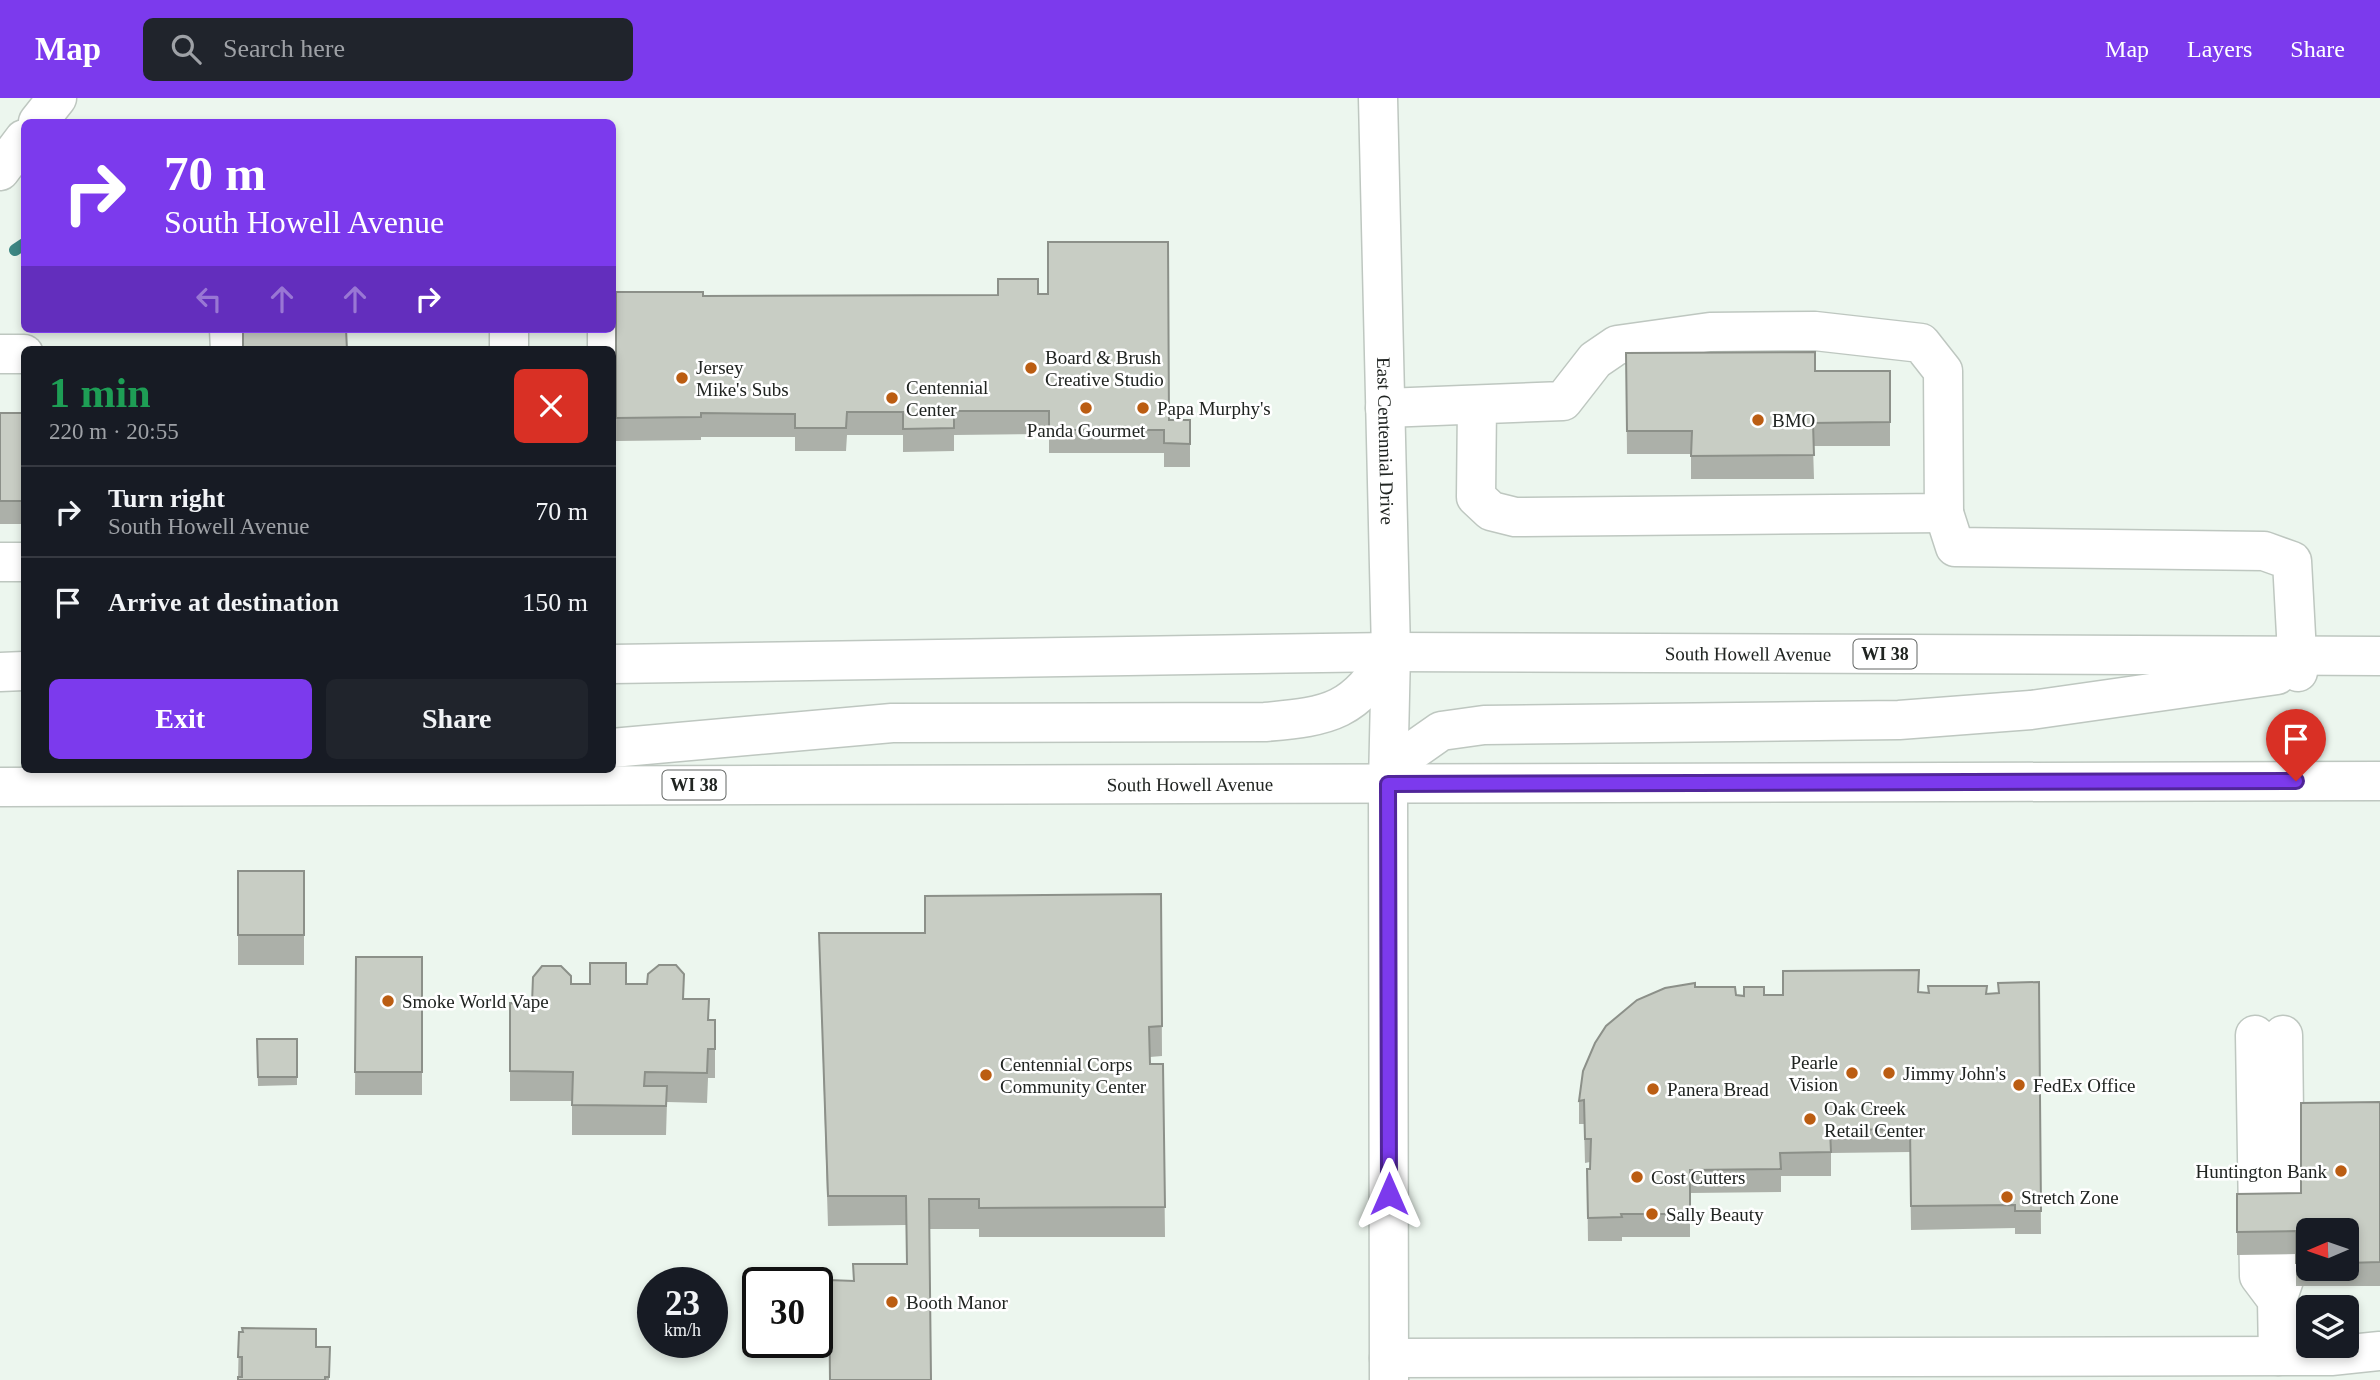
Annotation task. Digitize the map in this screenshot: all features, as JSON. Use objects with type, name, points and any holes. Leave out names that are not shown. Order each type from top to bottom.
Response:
[{"type":"main road","points":[[40,119],[57,98]]},
{"type":"main road","name":"East Centennial Drive","points":[[1378,98],[1391,652],[1388,784],[1389,1369]]},
{"type":"main road","points":[[0,171],[21,143]]},
{"type":"main road","points":[[1385,408],[1563,401],[1595,360],[1617,345],[1710,332],[1815,331],[1921,344],[1943,371],[1944,513],[1955,547],[2264,551],[2292,561],[2297,664]]},
{"type":"main road","points":[[0,354],[21,354]]},
{"type":"main road","points":[[1476,405],[1476,497],[1491,511],[1515,517],[1944,513]]},
{"type":"main road","points":[[0,562],[21,562]]},
{"type":"main road","points":[[616,748],[892,723],[1265,722],[1310,718],[1344,706],[1372,683],[1391,652]]},
{"type":"main road","name":"South Howell Avenue","points":[[616,664],[1391,652],[2297,664]]},
{"type":"main road","points":[[1388,784],[1411,752],[1441,731],[1484,725],[1899,720],[2031,710],[2297,664],[2380,658]]},
{"type":"main road","points":[[0,672],[21,671]]},
{"type":"main road","points":[[469,786],[517,773]]},
{"type":"main road","name":"South Howell Avenue","points":[[0,787],[2380,781]]},
{"type":"main road","points":[[2269,1035],[2259,1276],[2277,1300],[2278,1356]]},
{"type":"main road","points":[[1389,1369],[2331,1356],[2380,1351]]},
{"type":"building","name":"Centennial Center","points":[[1048,242],[1168,242],[1169,420],[1190,420],[1190,444],[1164,443],[1164,430],[1049,430],[1049,411],[954,411],[954,428],[903,429],[903,412],[847,412],[846,428],[795,428],[795,414],[701,413],[701,417],[616,418],[616,292],[703,292],[703,296],[998,295],[998,279],[1038,279],[1038,294],[1048,294]]},
{"type":"building","points":[[243,333],[346,333],[347,346],[243,346]]},
{"type":"building","name":"BMO","points":[[1815,352],[1815,371],[1890,371],[1890,422],[1813,423],[1814,455],[1691,456],[1692,431],[1627,431],[1626,353]]},
{"type":"building","points":[[0,413],[21,413],[21,501],[0,501]]},
{"type":"building","points":[[238,871],[304,871],[304,935],[238,935]]},
{"type":"building","name":"Centennial Corps Community Center","points":[[1161,894],[1162,1026],[1149,1027],[1150,1064],[1163,1064],[1165,1207],[979,1208],[979,1199],[929,1199],[931,1380],[830,1380],[830,1358],[833,1358],[833,1280],[854,1281],[853,1264],[907,1264],[906,1196],[828,1196],[819,933],[925,933],[925,896]]},
{"type":"building","points":[[356,957],[422,957],[422,1072],[355,1072]]},
{"type":"building","points":[[590,963],[626,963],[626,984],[647,984],[648,974],[659,965],[676,965],[684,974],[683,999],[709,999],[708,1020],[715,1020],[715,1049],[708,1049],[707,1073],[645,1072],[644,1086],[667,1086],[666,1106],[572,1105],[573,1072],[510,1071],[510,1003],[532,1004],[533,977],[542,966],[561,966],[571,976],[571,984],[590,984]]},
{"type":"building","name":"Oak Creek Retail Center","points":[[1919,970],[1918,992],[1929,993],[1928,986],[1987,986],[1986,994],[1999,993],[1998,983],[2039,982],[2041,1211],[2015,1211],[2015,1205],[1911,1206],[1910,1129],[1830,1130],[1831,1152],[1780,1153],[1781,1169],[1690,1170],[1690,1214],[1621,1214],[1622,1217],[1588,1218],[1587,1169],[1590,1169],[1591,1139],[1585,1139],[1584,1100],[1579,1101],[1583,1071],[1606,1026],[1637,1000],[1665,988],[1695,983],[1695,987],[1735,987],[1736,995],[1744,996],[1744,987],[1764,987],[1764,995],[1783,995],[1783,971]]},
{"type":"building","points":[[257,1039],[297,1039],[297,1077],[258,1077]]},
{"type":"building","name":"Huntington Bank","points":[[2380,1102],[2380,1262],[2359,1263],[2359,1218],[2296,1218],[2296,1231],[2237,1232],[2237,1194],[2301,1193],[2301,1103]]},
{"type":"building","points":[[242,1328],[316,1329],[316,1347],[330,1347],[329,1377],[325,1377],[325,1380],[238,1380],[238,1377],[242,1377],[242,1357],[238,1357],[239,1332],[243,1332]]},
{"type":"waterway","points":[[15,250],[21,246]]},
{"type":"place","name":"Board & Brush Creative Studio","points":[[1031,368]]},
{"type":"place","name":"Jersey Mike's Subs","points":[[682,378]]},
{"type":"place","name":"Centennial Center","points":[[892,398]]},
{"type":"place","name":"Panda Gourmet","points":[[1086,408]]},
{"type":"place","name":"Papa Murphy's","points":[[1143,408]]},
{"type":"place","name":"BMO","points":[[1758,420]]},
{"type":"place","name":"Smoke World Vape","points":[[388,1001]]},
{"type":"place","name":"Pearle Vision","points":[[1852,1073]]},
{"type":"place","name":"Jimmy John's","points":[[1889,1073]]},
{"type":"place","name":"Centennial Corps Community Center","points":[[986,1075]]},
{"type":"place","name":"FedEx Office","points":[[2019,1085]]},
{"type":"place","name":"Panera Bread","points":[[1653,1089]]},
{"type":"place","name":"Oak Creek Retail Center","points":[[1810,1119]]},
{"type":"place","name":"Huntington Bank","points":[[2341,1171]]},
{"type":"place","name":"Cost Cutters","points":[[1637,1177]]},
{"type":"place","name":"Stretch Zone","points":[[2007,1197]]},
{"type":"place","name":"Sally Beauty","points":[[1652,1214]]},
{"type":"place","name":"Booth Manor","points":[[892,1302]]},
{"type":"route","points":[[1389,1194],[1388,784],[2296,781]]}]
